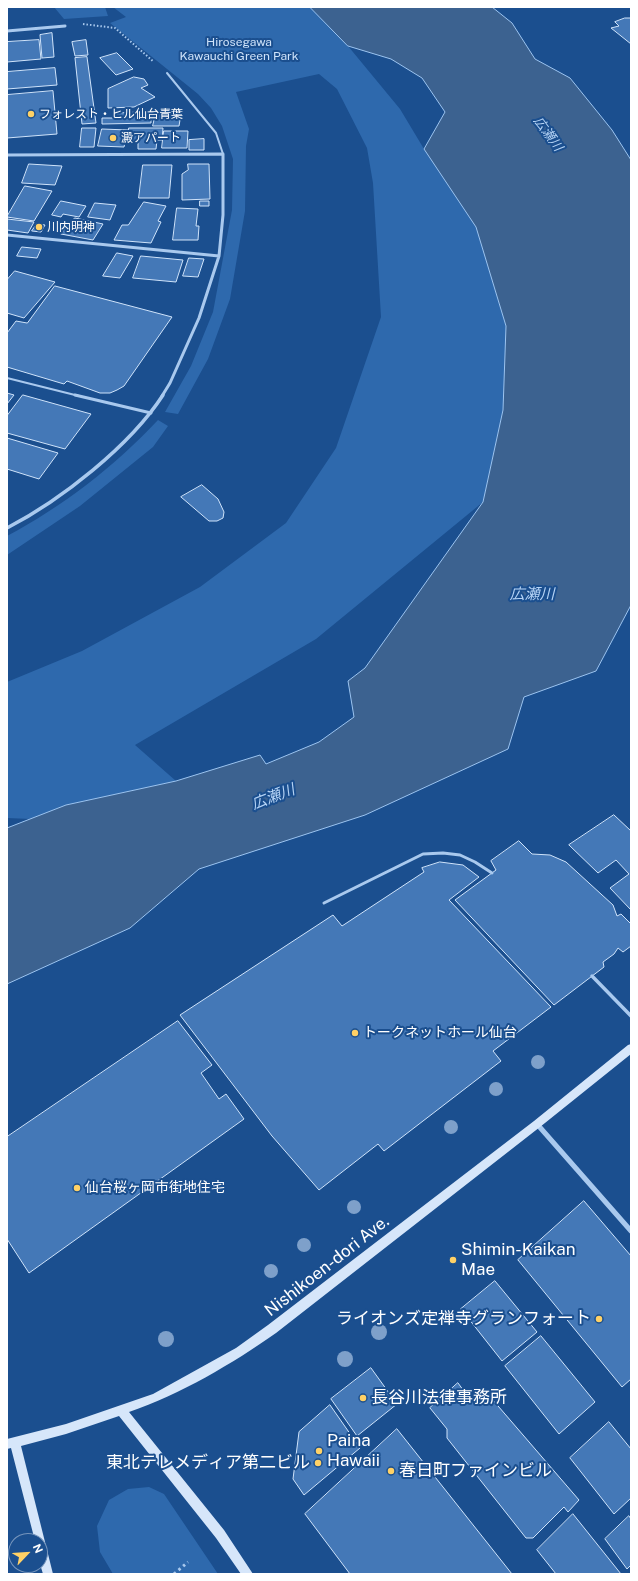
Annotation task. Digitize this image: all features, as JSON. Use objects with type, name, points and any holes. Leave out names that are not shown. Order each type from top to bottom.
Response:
[{"type":"street","points":[[7,31],[65,26]]},
{"type":"street","points":[[7,156],[223,154],[223,215],[218,256],[199,318],[170,383],[151,413],[133,433],[94,469],[30,516],[7,528]]},
{"type":"street","points":[[7,235],[218,256]]},
{"type":"street","name":"Nishikoen-dori Ave.","points":[[11,1444],[66,1429],[155,1398],[240,1352],[272,1329],[537,1124],[631,1048]]},
{"type":"street","points":[[537,1124],[631,1231]]},
{"type":"street","points":[[122,1410],[220,1534],[248,1574]]},
{"type":"street","points":[[11,1444],[37,1533]]},
{"type":"lane","points":[[167,73],[216,133],[223,154]]},
{"type":"lane","points":[[7,378],[151,413]]},
{"type":"lane","points":[[324,903],[423,854],[439,852],[465,856],[478,862],[492,873]]},
{"type":"lane","points":[[592,976],[631,1016]]},
{"type":"path","points":[[65,26],[92,24],[115,28],[167,73]]},
{"type":"path","points":[[174,1574],[188,1562]]},
{"type":"green space","points":[[54,7],[105,7],[108,16],[64,19]]},
{"type":"green space","name":"Hirosegawa Kawauchi Green Park","points":[[113,7],[310,7],[348,46],[400,109],[424,149],[476,226],[506,326],[503,410],[483,502],[316,639],[135,745],[176,781],[66,805],[31,819],[7,818],[7,682],[82,651],[200,587],[286,523],[336,448],[381,317],[373,183],[367,148],[337,89],[319,74],[236,92],[249,129],[246,146],[245,211],[230,299],[208,359],[178,414],[165,412],[191,366],[213,312],[232,210],[233,159],[222,126],[211,108],[198,94],[110,23],[126,17]]},
{"type":"green space","points":[[158,420],[168,426],[153,447],[80,506],[7,555],[7,536],[28,525],[68,499],[106,469]]},
{"type":"green space","points":[[149,1487],[164,1494],[218,1574],[113,1574],[100,1552],[97,1526],[109,1500],[128,1489]]},
{"type":"water","name":"広瀬川","points":[[310,7],[492,7],[512,23],[535,59],[570,78],[612,130],[631,160],[631,605],[596,671],[524,697],[508,749],[365,815],[199,869],[130,928],[7,984],[7,828],[66,805],[176,781],[260,755],[266,764],[319,742],[354,717],[348,681],[365,668],[483,502],[503,410],[506,326],[476,227],[424,149],[445,112],[422,78],[391,59],[348,46]]},
{"type":"building","points":[[625,18],[631,18],[631,44],[611,28],[619,26],[615,22]]},
{"type":"building","points":[[52,33],[54,57],[42,58],[40,35]]},
{"type":"building","points":[[39,40],[41,59],[7,62],[7,42]]},
{"type":"building","points":[[86,40],[88,55],[75,56],[72,42]]},
{"type":"building","points":[[117,53],[133,69],[116,75],[100,58]]},
{"type":"building","points":[[87,57],[96,123],[82,124],[75,58]]},
{"type":"building","points":[[55,68],[57,85],[7,89],[7,72]]},
{"type":"building","points":[[134,77],[144,79],[148,85],[141,88],[155,97],[134,107],[108,108],[108,89]]},
{"type":"building","name":"フォレスト・ヒル仙台青葉","points":[[53,91],[57,134],[7,138],[7,95]]},
{"type":"building","points":[[142,110],[151,111],[151,123],[102,124],[102,118],[117,118],[117,113],[141,112]]},
{"type":"building","points":[[156,113],[181,114],[179,126],[153,126]]},
{"type":"building","points":[[82,128],[96,128],[94,147],[80,147]]},
{"type":"building","points":[[129,128],[163,128],[162,140],[157,140],[156,149],[138,149],[138,141],[128,141]]},
{"type":"building","name":"澱アパート","points":[[102,129],[128,130],[124,147],[98,146]]},
{"type":"building","points":[[164,131],[188,131],[187,148],[162,148]]},
{"type":"building","points":[[204,139],[204,150],[189,150],[189,140]]},
{"type":"building","points":[[29,164],[62,166],[55,185],[22,183]]},
{"type":"building","points":[[188,164],[209,164],[210,199],[182,200],[182,174],[188,170]]},
{"type":"building","points":[[143,165],[172,165],[169,198],[139,198]]},
{"type":"building","points":[[25,186],[52,191],[34,221],[7,217]]},
{"type":"building","points":[[61,201],[86,206],[79,217],[63,214],[61,217],[52,215]]},
{"type":"building","points":[[200,201],[209,201],[209,206],[200,206]]},
{"type":"building","points":[[144,202],[166,206],[158,221],[161,222],[151,243],[114,240],[122,225],[128,225]]},
{"type":"building","points":[[95,203],[116,205],[110,220],[88,217]]},
{"type":"building","points":[[177,208],[198,209],[196,226],[199,226],[198,240],[173,240]]},
{"type":"building","points":[[75,218],[103,224],[93,240],[61,234]]},
{"type":"building","points":[[7,219],[34,222],[28,233],[7,230]]},
{"type":"building","points":[[37,224],[45,225],[41,232],[32,231]]},
{"type":"building","points":[[22,247],[41,249],[37,258],[17,256]]},
{"type":"building","points":[[117,253],[133,256],[120,278],[103,276]]},
{"type":"building","points":[[141,256],[183,260],[176,282],[133,278]]},
{"type":"building","points":[[189,258],[204,259],[198,277],[183,276]]},
{"type":"building","points":[[15,271],[55,282],[24,318],[7,313],[7,280]]},
{"type":"building","points":[[55,286],[172,317],[124,386],[110,393],[100,393],[67,381],[64,384],[7,367],[7,333],[16,321],[27,323]]},
{"type":"building","points":[[7,393],[14,395],[7,404]]},
{"type":"building","points":[[23,395],[91,414],[65,449],[7,433],[7,416]]},
{"type":"building","points":[[7,438],[58,453],[39,479],[7,469]]},
{"type":"building","points":[[202,485],[218,499],[224,512],[223,518],[217,521],[209,521],[181,497]]},
{"type":"building","points":[[614,815],[631,831],[631,910],[610,888],[629,874],[616,860],[598,873],[569,845]]},
{"type":"building","points":[[519,841],[532,854],[550,855],[566,862],[613,905],[617,916],[621,914],[631,924],[631,946],[623,952],[618,948],[614,954],[603,962],[604,967],[554,1005],[455,900],[496,870],[491,861]]},
{"type":"building","name":"トークネットホール仙台","points":[[440,862],[463,865],[479,877],[449,900],[551,1007],[493,1051],[501,1061],[384,1151],[378,1144],[319,1190],[272,1136],[180,1015],[333,915],[342,926],[424,872],[422,868]]},
{"type":"building","name":"仙台桜ヶ岡市街地住宅","points":[[178,1021],[212,1065],[201,1073],[219,1099],[226,1094],[244,1119],[29,1273],[7,1239],[7,1137]]},
{"type":"building","name":"ライオンズ定禅寺グランフォート","points":[[584,1201],[631,1256],[631,1379],[622,1387],[518,1260]]},
{"type":"building","points":[[495,1281],[537,1332],[502,1361],[461,1309]]},
{"type":"building","points":[[541,1336],[595,1402],[559,1434],[505,1366]]},
{"type":"building","points":[[371,1368],[397,1404],[357,1436],[331,1399]]},
{"type":"building","points":[[458,1383],[469,1398],[486,1392],[579,1500],[568,1512],[564,1507],[533,1538],[526,1538],[447,1438],[447,1429],[430,1408]]},
{"type":"building","name":"東北テレメディア第二ビル","points":[[330,1405],[360,1448],[304,1495],[293,1479],[299,1432]]},
{"type":"building","points":[[609,1422],[631,1449],[631,1498],[614,1514],[570,1458]]},
{"type":"building","name":"春日町ファインビル","points":[[397,1429],[512,1574],[350,1574],[305,1514]]},
{"type":"building","points":[[573,1514],[621,1574],[556,1574],[537,1550]]},
{"type":"building","points":[[629,1516],[631,1519],[631,1565],[627,1569],[605,1539]]},
{"type":"place","name":"フォレスト・ヒル仙台青葉","points":[[31,114]]},
{"type":"place","name":"澱アパート","points":[[113,138]]},
{"type":"place","name":"川内明神","points":[[39,227]]},
{"type":"place","name":"トークネットホール仙台","points":[[355,1033]]},
{"type":"place","name":"仙台桜ヶ岡市街地住宅","points":[[77,1188]]},
{"type":"place","name":"Shimin-Kaikan Mae","points":[[453,1260]]},
{"type":"place","name":"ライオンズ定禅寺グランフォート","points":[[599,1319]]},
{"type":"place","name":"長谷川法律事務所","points":[[363,1398]]},
{"type":"place","name":"Paina Hawaii","points":[[319,1451]]},
{"type":"place","name":"東北テレメディア第二ビル","points":[[318,1463]]},
{"type":"place","name":"春日町ファインビル","points":[[391,1471]]}]
